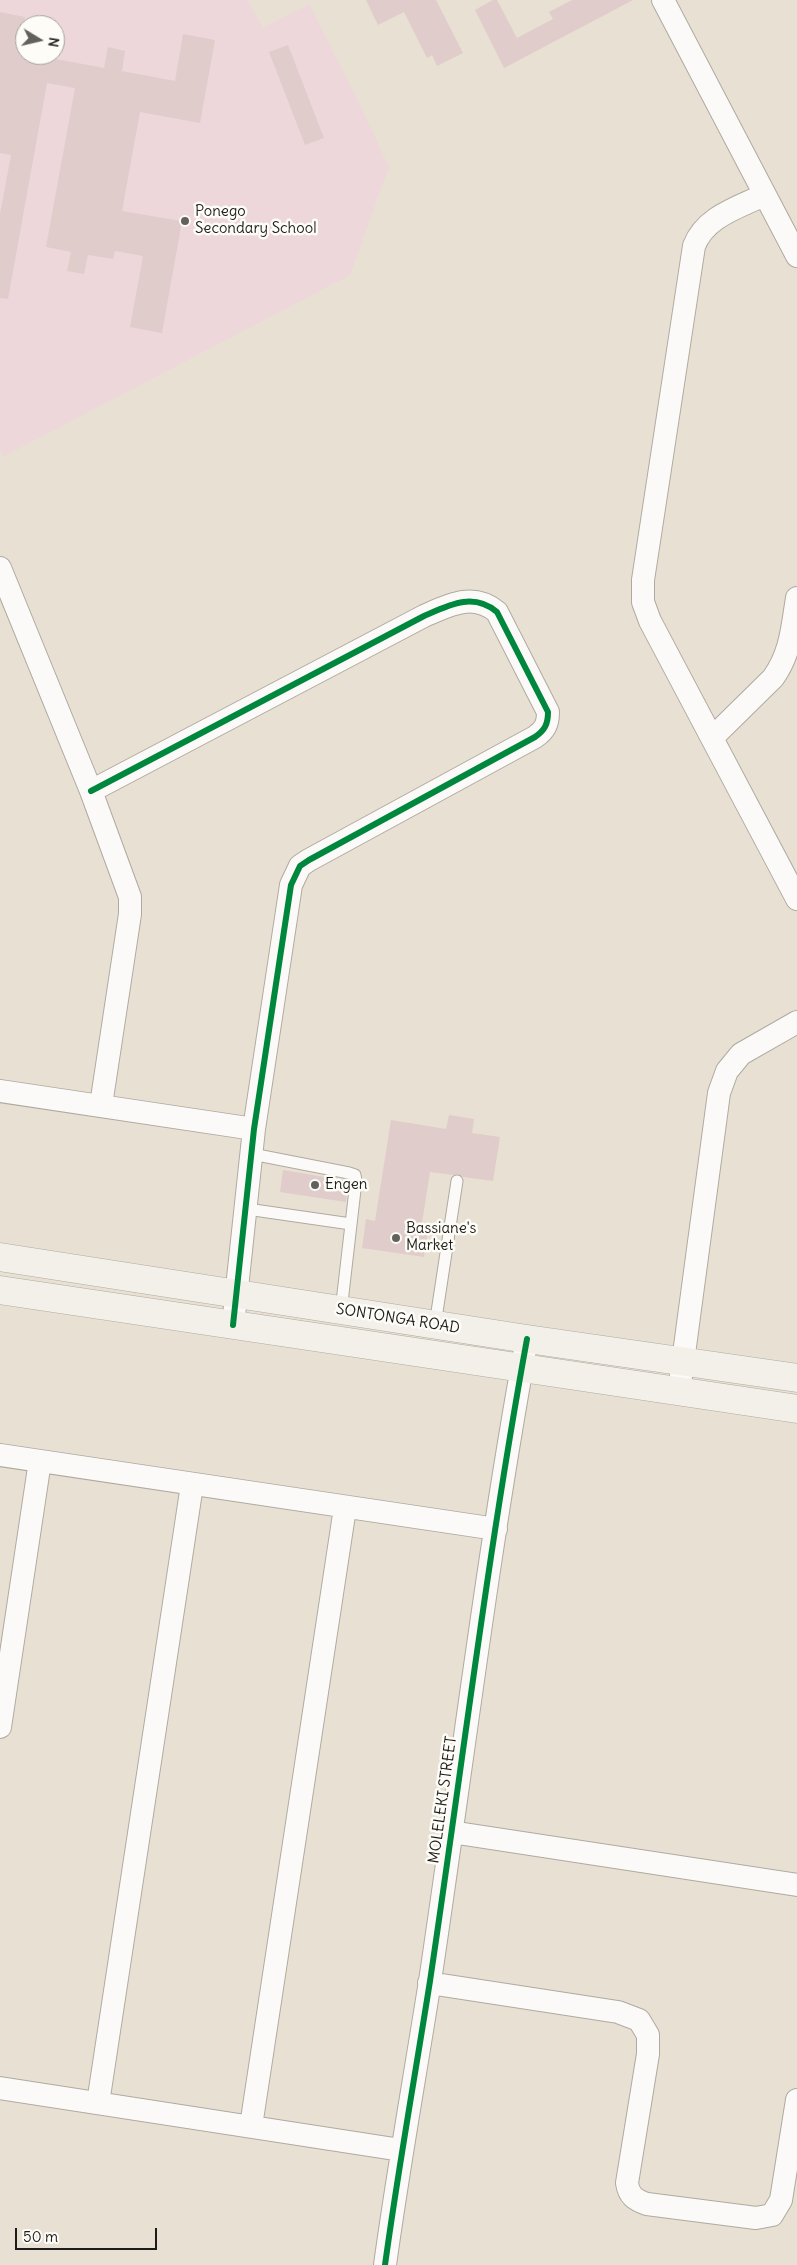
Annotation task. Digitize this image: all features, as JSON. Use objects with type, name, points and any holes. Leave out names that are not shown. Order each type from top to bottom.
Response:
[{"type":"main road","name":"SONTONGA ROAD","points":[[0,1257],[237,1292],[342,1311],[526,1339],[683,1360],[797,1378]]},
{"type":"main road","name":"SONTONGA ROAD","points":[[0,1290],[797,1410]]},
{"type":"street","points":[[663,0],[797,256]]},
{"type":"street","points":[[764,195],[710,222],[701,232],[694,246],[643,580],[643,602],[645,611],[713,737],[788,858],[797,899]]},
{"type":"street","points":[[0,568],[91,791],[130,897],[130,914],[101,1106]]},
{"type":"street","points":[[713,737],[773,678],[780,668],[787,654],[797,598]]},
{"type":"street","points":[[91,791],[424,616],[452,604],[465,601],[488,605],[497,612],[548,712],[548,723],[543,731],[309,860],[295,873],[291,885],[254,1129],[247,1210],[232,1325]]},
{"type":"street","points":[[679,1391],[719,1093],[727,1071],[740,1054],[797,1022]]},
{"type":"street","points":[[0,1091],[254,1129]]},
{"type":"street","name":"MOLELEKI STREET","points":[[385,2265],[526,1339]]},
{"type":"street","points":[[0,1456],[496,1529]]},
{"type":"street","points":[[0,1726],[40,1461]]},
{"type":"street","points":[[98,2103],[192,1485]]},
{"type":"street","points":[[250,2126],[345,1508]]},
{"type":"street","points":[[451,1832],[797,1885]]},
{"type":"street","points":[[429,1983],[618,2012],[639,2020],[648,2035],[648,2054],[627,2183],[628,2192],[632,2198],[647,2204],[756,2218],[772,2215],[781,2200],[797,2100]]},
{"type":"street","points":[[0,2088],[401,2150]]},
{"type":"lane","points":[[252,1154],[353,1174],[356,1182],[342,1311]]},
{"type":"lane","points":[[435,1325],[456,1181]]},
{"type":"lane","points":[[247,1210],[351,1224]]},
{"type":"shaded area","name":"Ponego Secondary School","points":[[0,0],[248,0],[263,28],[309,4],[389,167],[350,275],[3,457],[0,449]]},
{"type":"building","points":[[366,0],[436,0],[463,53],[437,66],[432,55],[427,58],[404,12],[378,25]]},
{"type":"building","points":[[493,0],[497,0],[517,38],[553,19],[549,12],[572,0],[633,0],[504,68],[475,10]]},
{"type":"building","points":[[0,12],[15,15],[15,65],[65,65],[65,61],[104,68],[108,47],[125,51],[122,71],[175,81],[183,34],[215,40],[200,123],[140,112],[122,211],[182,221],[162,333],[130,327],[143,256],[115,251],[113,259],[88,255],[84,274],[67,271],[71,252],[46,247],[75,88],[47,83],[8,299],[0,298],[0,214],[11,155],[0,153]]},
{"type":"building","points":[[288,45],[324,138],[305,145],[269,52]]},
{"type":"building","points":[[449,1115],[474,1119],[472,1133],[500,1137],[493,1181],[463,1177],[458,1174],[430,1172],[421,1229],[428,1230],[424,1257],[362,1248],[366,1219],[375,1221],[391,1120],[446,1129]]},
{"type":"building","points":[[283,1170],[348,1181],[346,1202],[280,1192]]},
{"type":"cycle path","points":[[91,791],[424,616],[461,602],[479,603],[497,612],[548,712],[545,726],[535,737],[300,866],[291,885],[254,1129],[233,1325]]},
{"type":"cycle path","points":[[385,2265],[430,1981],[500,1499],[527,1339]]},
{"type":"place","name":"Ponego Secondary School","points":[[185,221]]},
{"type":"place","name":"Engen","points":[[315,1185]]},
{"type":"place","name":"Bassiane's Market","points":[[396,1238]]}]
